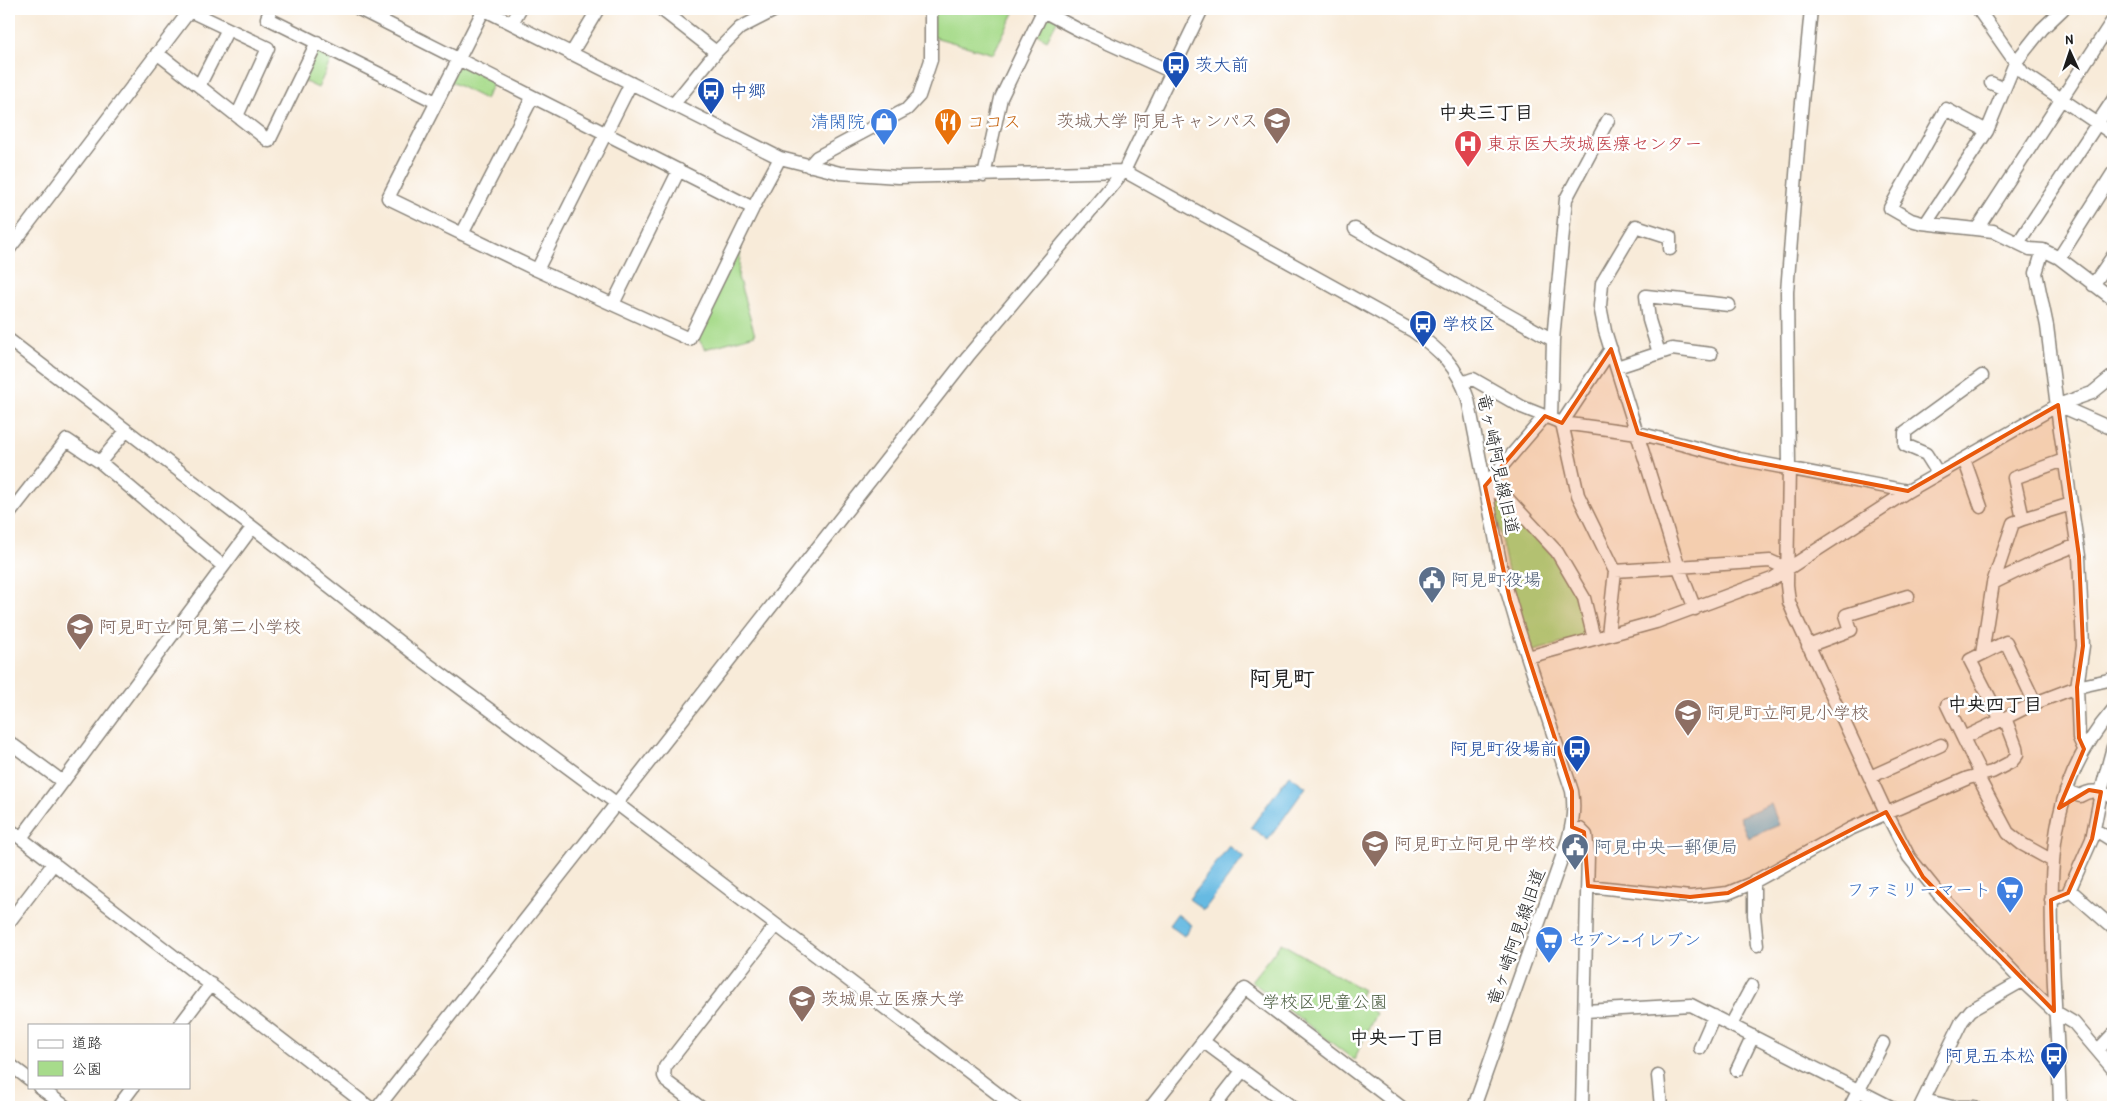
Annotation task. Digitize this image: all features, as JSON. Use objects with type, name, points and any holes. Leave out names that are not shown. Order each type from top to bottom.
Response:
[{"type":"street","points":[[271,9],[266,18],[436,102]]},
{"type":"street","points":[[359,9],[753,208]]},
{"type":"street","points":[[780,158],[753,208],[689,339],[536,270],[388,198],[484,9],[780,158],[809,166],[872,176],[984,176],[1124,170]]},
{"type":"street","points":[[512,23],[520,9]]},
{"type":"street","points":[[571,54],[598,9]]},
{"type":"street","points":[[661,9],[716,52]]},
{"type":"street","points":[[672,105],[716,52],[740,28],[777,9]]},
{"type":"street","points":[[809,166],[817,157],[907,109],[919,96],[932,60],[931,9]]},
{"type":"street","points":[[378,1107],[961,364],[1124,170],[1202,9]]},
{"type":"street","points":[[1811,9],[1787,292],[1789,602],[1886,812],[1909,857],[1923,876],[2022,981],[2054,1011],[2074,1023],[2113,1069]]},
{"type":"street","points":[[1978,9],[2023,73],[2113,134]]},
{"type":"street","points":[[1926,223],[1988,131],[2015,63],[2042,29],[2063,9]]},
{"type":"street","points":[[9,249],[190,10],[268,48],[237,116]]},
{"type":"street","points":[[984,176],[1001,98],[1041,10],[1079,30],[1172,72]]},
{"type":"street","points":[[1977,229],[2113,20]]},
{"type":"street","points":[[200,86],[228,29]]},
{"type":"street","points":[[157,53],[269,141],[317,42]]},
{"type":"street","points":[[536,270],[631,83]]},
{"type":"street","points":[[1991,83],[2004,90]]},
{"type":"street","points":[[462,234],[532,98]]},
{"type":"street","points":[[2018,243],[2113,100]]},
{"type":"street","points":[[1988,131],[1946,109],[1890,208],[1911,220],[1993,231],[2030,249],[2043,250],[2059,258],[2113,299]]},
{"type":"street","points":[[1608,120],[1566,199],[1553,340],[1553,419],[1578,495],[1615,571],[1608,635]]},
{"type":"street","points":[[613,304],[679,170]]},
{"type":"street","name":"竜ヶ崎阿見線旧道","points":[[1124,170],[1413,331],[1444,356],[1457,372],[1462,382],[1469,403],[1503,577],[1572,791],[1574,811],[1572,827],[1474,1107]]},
{"type":"street","points":[[2059,258],[2113,173]]},
{"type":"street","points":[[1670,249],[1670,237],[1636,226],[1608,270],[1602,283],[1600,306],[1604,330],[1679,568],[1695,609]]},
{"type":"street","points":[[1355,229],[1553,340]]},
{"type":"street","points":[[2043,250],[2036,273],[2046,326],[2054,392],[2058,405],[2077,545],[2083,646],[2077,687],[2080,738],[2084,749]]},
{"type":"street","points":[[2094,285],[2113,256]]},
{"type":"street","points":[[1659,353],[1649,320],[1646,296],[1729,304]]},
{"type":"street","points":[[9,340],[421,659],[616,803],[1016,1107]]},
{"type":"street","points":[[1594,639],[1584,598],[1557,552],[1507,498],[1485,486],[1553,419],[1611,348]]},
{"type":"street","points":[[1617,367],[1672,349],[1711,354]]},
{"type":"street","points":[[1938,473],[1926,454],[1904,444],[1905,432],[1982,376]]},
{"type":"street","points":[[1528,657],[1695,609],[1772,579],[1938,473],[2058,405],[2092,393],[2113,378]]},
{"type":"street","points":[[1462,382],[1473,380],[1522,407],[1553,419],[1638,434],[1739,459],[1908,491]]},
{"type":"street","points":[[2058,405],[2113,428]]},
{"type":"street","points":[[100,462],[126,431]]},
{"type":"street","points":[[9,514],[67,440],[100,462],[222,566]]},
{"type":"street","points":[[1964,459],[1981,507]]},
{"type":"street","points":[[2023,519],[2014,478],[2064,460]]},
{"type":"street","points":[[1982,654],[1993,583],[2013,523],[2071,504]]},
{"type":"street","points":[[21,838],[252,528]]},
{"type":"street","points":[[1993,583],[2042,559],[2077,545]]},
{"type":"street","points":[[1615,571],[1770,561],[1788,569]]},
{"type":"street","points":[[1808,646],[1851,630],[1846,614],[1908,596]]},
{"type":"street","points":[[1588,886],[1690,897],[1728,893],[1754,882],[1850,829],[1886,812],[1968,778],[1978,777],[2011,762],[2016,755],[2016,747],[2003,719],[1970,660],[2006,642],[2035,702]]},
{"type":"street","points":[[1964,738],[2035,702],[2077,687],[2113,679]]},
{"type":"street","points":[[1947,705],[1979,770],[1978,777],[2008,833],[2022,844],[2051,860]]},
{"type":"street","points":[[2060,1107],[2054,1011],[2051,900],[2051,860],[2054,837],[2066,791],[2084,749],[2113,710]]},
{"type":"street","points":[[9,742],[63,782]]},
{"type":"street","points":[[1870,777],[1941,745]]},
{"type":"street","points":[[2051,900],[2068,893],[2092,840],[2094,829],[2107,794],[2113,748]]},
{"type":"street","points":[[2066,791],[2080,796],[2088,790],[2107,794]]},
{"type":"street","points":[[1572,827],[1584,832],[1587,840],[1588,886],[1582,1107]]},
{"type":"street","points":[[9,829],[369,1107]]},
{"type":"street","points":[[2094,829],[2113,841]]},
{"type":"street","points":[[9,922],[54,863]]},
{"type":"street","points":[[1754,882],[1754,915],[1757,945]]},
{"type":"street","points":[[2070,890],[2113,928]]},
{"type":"street","points":[[700,1107],[667,1082],[664,1076],[665,1067],[776,925]]},
{"type":"street","points":[[1974,1107],[1952,1107],[1922,1103],[1962,1021],[1971,1010],[2022,981]]},
{"type":"street","points":[[181,1024],[211,984]]},
{"type":"street","points":[[1731,1025],[1752,986]]},
{"type":"street","points":[[1158,1105],[1245,988],[1401,1107]]},
{"type":"street","points":[[1585,1011],[1691,1005],[1891,1107]]},
{"type":"street","points":[[1700,1048],[1714,1016]]},
{"type":"street","points":[[2098,1050],[2113,1034]]},
{"type":"street","points":[[1736,1070],[1753,1036]]},
{"type":"street","points":[[1204,1042],[1292,1107]]},
{"type":"street","points":[[1850,1107],[1884,1043]]},
{"type":"street","points":[[9,1064],[28,1078]]},
{"type":"street","points":[[1214,1107],[1243,1070]]},
{"type":"street","points":[[1658,1076],[1661,1107]]},
{"type":"street","points":[[40,1088],[66,1107]]},
{"type":"street","points":[[118,1107],[132,1088]]},
{"type":"highlighted area","points":[[1611,349],[1638,433],[1739,459],[1908,491],[2058,405],[2079,556],[2083,646],[2077,687],[2079,738],[2084,749],[2059,808],[2089,790],[2101,792],[2092,839],[2068,893],[2051,900],[2054,1011],[1923,877],[1886,812],[1728,893],[1690,897],[1588,886],[1584,832],[1572,827],[1572,791],[1510,600],[1485,486],[1545,416],[1562,423]]},
{"type":"green space","points":[[931,9],[1016,9],[993,54],[931,36]]},
{"type":"green space","points":[[1043,11],[1058,19],[1047,40],[1033,32]]},
{"type":"green space","points":[[317,42],[335,51],[318,88],[299,79]]},
{"type":"green space","points":[[458,59],[496,78],[485,99],[447,80]]},
{"type":"green space","points":[[741,246],[738,277],[755,335],[705,349],[697,337],[691,339]]},
{"type":"green space","points":[[1492,493],[1522,522],[1563,567],[1583,610],[1589,636],[1530,652],[1507,567]]},
{"type":"green space","name":"学校区児童公園","points":[[1281,943],[1363,990],[1357,1001],[1376,1013],[1354,1060],[1251,981]]},
{"type":"water","points":[[1289,775],[1306,787],[1268,840],[1251,827]]},
{"type":"water","points":[[1771,804],[1779,825],[1748,838],[1739,817]]},
{"type":"water","points":[[1229,846],[1244,857],[1204,910],[1189,899]]},
{"type":"water","points":[[1177,914],[1192,925],[1184,936],[1169,925]]},
{"type":"place","name":"茨大前","points":[[1176,89]]},
{"type":"place","name":"中郷","points":[[711,115]]},
{"type":"place","name":"茨城大学 阿見キャンパス","points":[[1277,145]]},
{"type":"place","name":"清閑院","points":[[884,146]]},
{"type":"place","name":"ココス","points":[[948,146]]},
{"type":"place","name":"東京医大茨城医療センター","points":[[1468,168]]},
{"type":"place","name":"学校区","points":[[1423,348]]},
{"type":"place","name":"阿見町役場","points":[[1432,604]]},
{"type":"place","name":"阿見町立 阿見第二小学校","points":[[80,651]]},
{"type":"place","name":"阿見町立阿見小学校","points":[[1688,737]]},
{"type":"place","name":"阿見町役場前","points":[[1577,773]]},
{"type":"place","name":"阿見町立阿見中学校","points":[[1375,868]]},
{"type":"place","name":"阿見中央一郵便局","points":[[1575,871]]},
{"type":"place","name":"ファミリーマート","points":[[2010,914]]},
{"type":"place","name":"セブン-イレブン","points":[[1549,964]]},
{"type":"place","name":"茨城県立医療大学","points":[[802,1023]]},
{"type":"place","name":"阿見五本松","points":[[2054,1080]]},
{"type":"district","name":"中央三丁目","points":[[1486,112]]},
{"type":"district","name":"阿見町","points":[[1282,678]]},
{"type":"district","name":"中央四丁目","points":[[1995,704]]},
{"type":"district","name":"中央一丁目","points":[[1397,1037]]}]
